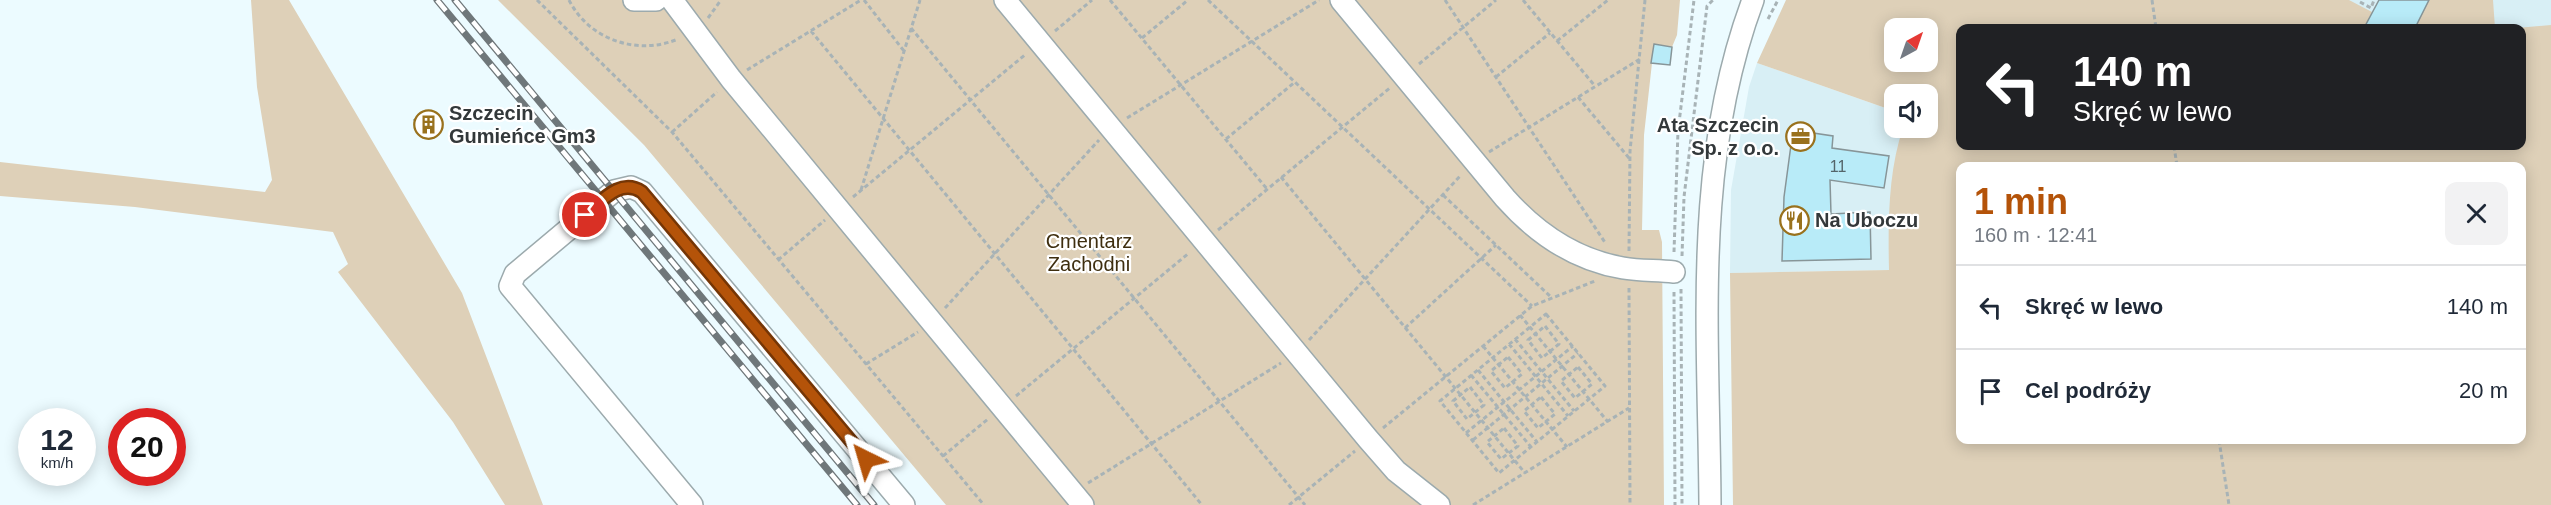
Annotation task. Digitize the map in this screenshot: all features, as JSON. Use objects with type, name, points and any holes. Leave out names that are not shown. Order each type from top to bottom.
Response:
[{"type":"street","points":[[634,0],[656,0]]},
{"type":"street","points":[[672,0],[731,79],[1078,499]]},
{"type":"street","points":[[1005,0],[1369,440],[1396,471],[1439,505]]},
{"type":"street","points":[[1341,0],[1524,220],[1545,236],[1579,255],[1624,269],[1674,272]]},
{"type":"street","points":[[1710,505],[1708,239],[1710,187],[1723,101],[1739,41],[1754,0]]},
{"type":"street","points":[[692,505],[510,286],[515,274],[614,191],[625,187],[642,192],[904,505]]},
{"type":"path","points":[[537,0],[672,132],[984,505]]},
{"type":"path","points":[[569,0],[591,27],[623,43],[660,45],[694,31],[710,16],[720,0]]},
{"type":"path","points":[[672,132],[731,79],[863,0],[904,51]]},
{"type":"path","points":[[860,191],[920,0]]},
{"type":"path","points":[[1110,0],[1267,189]]},
{"type":"path","points":[[1142,38],[1188,0]]},
{"type":"path","points":[[1208,0],[1532,306]]},
{"type":"path","points":[[866,364],[933,322],[1111,128],[1319,0]]},
{"type":"path","points":[[1289,505],[1532,306],[1624,269],[1445,0]]},
{"type":"path","points":[[1523,0],[1595,87]]},
{"type":"path","points":[[1557,41],[1608,0]]},
{"type":"path","points":[[1764,28],[1778,0]]},
{"type":"path","points":[[2152,0],[2155,24]]},
{"type":"path","points":[[2360,2],[2371,8],[2374,0]]},
{"type":"path","points":[[778,260],[1089,1]]},
{"type":"path","points":[[911,28],[1305,505]]},
{"type":"path","points":[[811,31],[1202,505]]},
{"type":"path","points":[[1496,77],[1550,32]]},
{"type":"path","points":[[1078,499],[1151,444],[1297,354],[1474,161],[1640,59]]},
{"type":"path","points":[[1226,139],[1295,82]]},
{"type":"path","points":[[1578,98],[1630,159]]},
{"type":"path","points":[[1281,177],[1525,473]]},
{"type":"path","points":[[1443,195],[1552,298]]},
{"type":"path","points":[[1406,328],[1480,257],[1496,245]]},
{"type":"path","points":[[1546,314],[1605,386],[1499,473],[1440,401],[1530,327],[1546,314]]},
{"type":"path","points":[[1520,315],[1608,422]]},
{"type":"path","points":[[1545,326],[1559,344],[1550,351],[1542,358],[1528,340],[1545,326]]},
{"type":"path","points":[[1515,339],[1574,411]]},
{"type":"path","points":[[1509,344],[1568,416]]},
{"type":"path","points":[[1483,346],[1567,447]]},
{"type":"path","points":[[1467,433],[1573,346]]},
{"type":"path","points":[[1473,441],[1578,353]]},
{"type":"path","points":[[1508,357],[1522,374],[1513,382],[1505,388],[1491,370],[1508,357]]},
{"type":"path","points":[[1578,367],[1592,384],[1583,391],[1575,398],[1561,381],[1578,367]]},
{"type":"path","points":[[1478,370],[1537,442]]},
{"type":"path","points":[[1471,375],[1530,447]]},
{"type":"path","points":[[1470,387],[1484,405],[1475,412],[1467,418],[1453,401],[1470,387]]},
{"type":"path","points":[[1541,397],[1555,414],[1546,422],[1538,428],[1524,411],[1541,397]]},
{"type":"path","points":[[1473,505],[1629,408]]},
{"type":"path","points":[[1504,428],[1518,446],[1509,453],[1501,459],[1487,442],[1504,428]]},
{"type":"path","points":[[2220,444],[2229,505]]},
{"type":"shaded area","points":[[2322,0],[2551,0],[2551,45],[2526,30],[2526,24],[2310,24]]},
{"type":"shaded area","points":[[1757,63],[1884,107],[1884,138],[1901,138],[1890,207],[1889,270],[1730,273],[1731,190],[1749,87]]},
{"type":"green space","points":[[251,0],[289,0],[462,293],[543,505],[505,505],[453,422],[338,272],[348,264],[333,232],[135,207],[0,196],[0,162],[265,192],[272,180],[257,87]]},
{"type":"green space","name":"Cmentarz Zachodni","points":[[498,0],[1680,0],[1677,35],[1672,47],[1654,45],[1644,135],[1642,230],[1659,230],[1662,242],[1664,505],[946,505],[644,145]]},
{"type":"green space","points":[[1786,0],[2349,0],[2372,12],[2366,24],[1956,24],[1956,150],[2526,150],[2526,27],[2551,25],[2551,505],[1733,505],[1730,273],[1889,270],[1890,198],[1900,138],[1938,138],[1938,84],[1884,84],[1884,107],[1757,63]]},
{"type":"green space","points":[[2429,0],[2493,0],[2495,24],[2417,24]]},
{"type":"building","points":[[2379,0],[2429,0],[2417,24],[2366,24]]},
{"type":"building","points":[[1654,44],[1672,47],[1670,65],[1651,63]]},
{"type":"building","name":"Szczecin Gumieńce Gm3","points":[[427,111],[441,130],[429,139],[414,120]]},
{"type":"building","points":[[1793,130],[1833,136],[1832,148],[1889,156],[1884,188],[1830,180],[1831,214],[1870,212],[1871,259],[1782,261],[1784,197]]},
{"type":"railway","points":[[437,0],[857,505]]},
{"type":"railway","points":[[455,0],[874,505]]},
{"type":"place","name":"Szczecin Gumieńce Gm3","points":[[428,125]]},
{"type":"place","name":"Ata Szczecin Sp. z o.o.","points":[[1800,137]]},
{"type":"place","name":"Na Uboczu","points":[[1794,220]]},
{"type":"route","points":[[585,215],[620,188],[631,187],[642,192],[866,459]]}]
